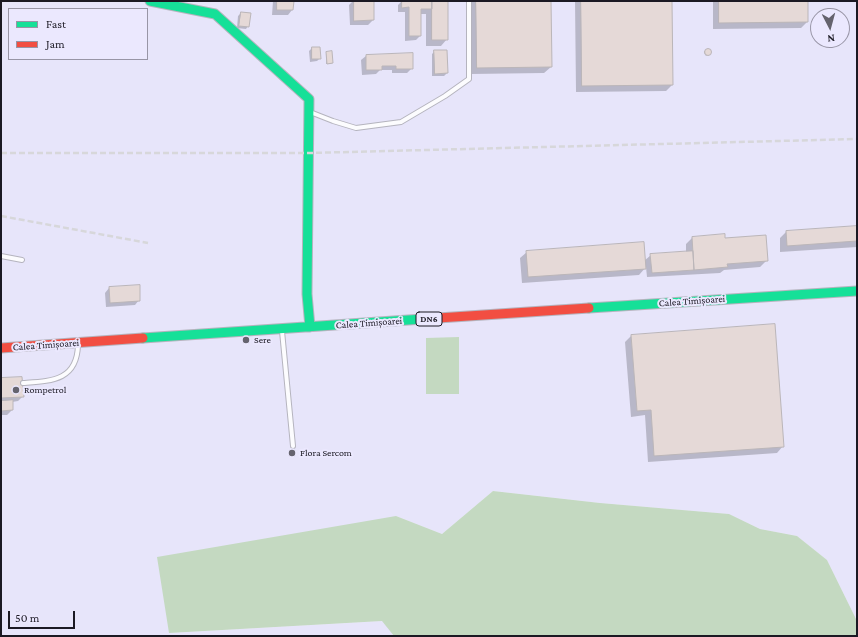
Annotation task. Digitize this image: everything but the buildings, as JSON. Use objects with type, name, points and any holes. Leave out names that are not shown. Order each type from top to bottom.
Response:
[{"type":"main road","points":[[150,1],[172,3],[215,14],[310,99],[307,294],[310,327]]},
{"type":"main road","name":"Calea Timișoarei","points":[[1,348],[857,291]]},
{"type":"lane","points":[[310,111],[333,121],[356,128],[402,122],[445,96],[469,79],[469,1]]},
{"type":"lane","points":[[1,256],[22,260]]},
{"type":"lane","points":[[282,329],[294,446]]},
{"type":"lane","points":[[23,383],[53,381],[69,372],[78,354],[78,343]]},
{"type":"shaded area","points":[[1,1],[857,1],[857,621],[827,560],[797,536],[760,529],[728,514],[600,503],[493,491],[442,534],[396,516],[170,633],[383,621],[394,636],[1,636]]},
{"type":"green space","points":[[459,337],[459,394],[426,394],[426,338]]},
{"type":"green space","points":[[493,491],[600,503],[729,514],[760,529],[797,536],[827,560],[857,621],[857,636],[394,636],[382,621],[169,633],[157,557],[396,516],[442,534]]},
{"type":"railway","points":[[1,153],[309,153],[857,139]]},
{"type":"railway","points":[[1,216],[148,243]]},
{"type":"traffic: fast","points":[[150,1],[215,14],[309,99],[307,294],[310,327]]},
{"type":"traffic: fast","points":[[589,308],[857,291]]},
{"type":"traffic: fast","points":[[143,338],[423,319]]},
{"type":"traffic: jam","points":[[423,319],[589,308]]},
{"type":"traffic: jam","points":[[1,348],[143,338]]},
{"type":"place","name":"Sere","points":[[246,340]]},
{"type":"place","name":"Rompetrol","points":[[16,390]]},
{"type":"place","name":"Flora Sercom","points":[[292,453]]}]
